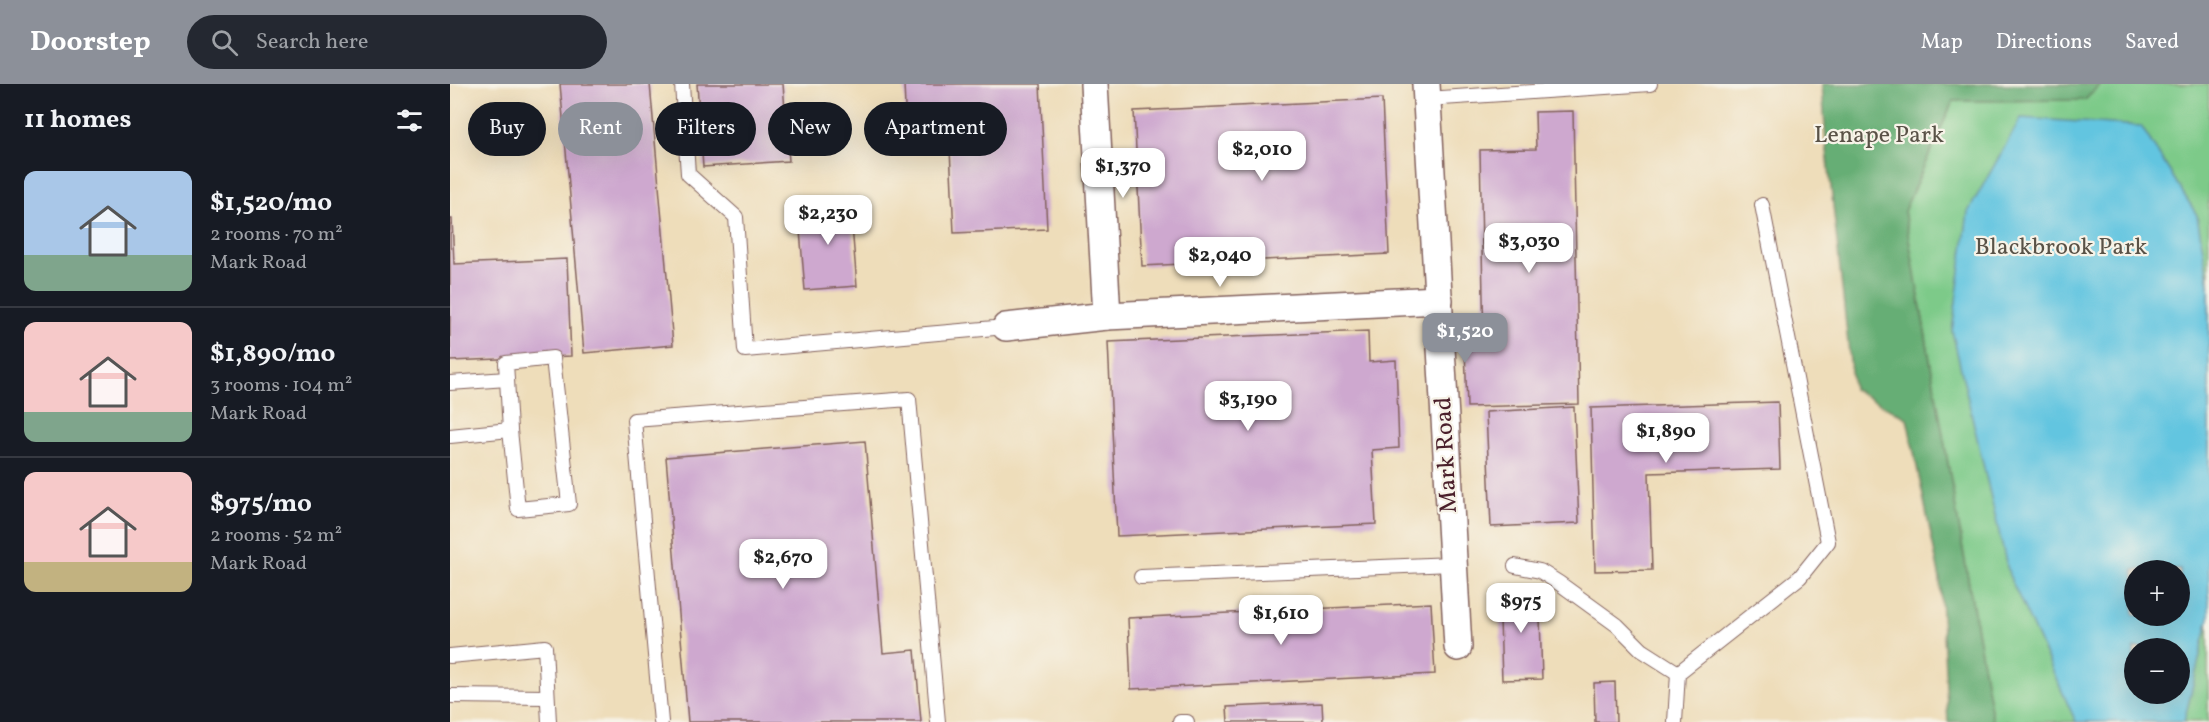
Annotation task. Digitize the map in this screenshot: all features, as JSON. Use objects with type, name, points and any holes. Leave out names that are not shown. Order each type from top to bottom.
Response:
[{"type":"street","points":[[1094,84],[1107,316]]},
{"type":"street","name":"Mark Road","points":[[1426,92],[1458,647]]},
{"type":"street","points":[[1006,327],[1107,316],[1439,300]]},
{"type":"lane","points":[[682,84],[688,174],[736,217],[745,350],[1006,327]]},
{"type":"lane","points":[[1426,92],[1650,84]]},
{"type":"lane","points":[[1675,722],[1678,673],[1800,577],[1828,542],[1762,206]]},
{"type":"lane","points":[[553,358],[570,504],[518,509],[507,379],[506,363],[553,358]]},
{"type":"lane","points":[[450,383],[507,379]]},
{"type":"lane","points":[[661,722],[634,420],[909,399],[938,722]]},
{"type":"lane","points":[[450,436],[510,430]]},
{"type":"lane","points":[[1141,577],[1452,564]]},
{"type":"lane","points":[[1515,566],[1540,571],[1559,583],[1617,625],[1642,650],[1678,673]]},
{"type":"lane","points":[[450,656],[545,647],[549,722]]},
{"type":"lane","points":[[450,696],[547,697]]},
{"type":"lane","points":[[1180,722],[1187,722]]},
{"type":"green space","name":"Lenape Park","points":[[1822,84],[2100,84],[2085,100],[1953,101],[1904,211],[1993,722],[1948,722],[1940,579],[1907,418],[1853,389]]},
{"type":"green space","name":"Blackbrook Park","points":[[2100,84],[2209,84],[2208,722],[1993,722],[1904,211],[1953,101],[2085,100]]},
{"type":"water","name":"Blackbrook Park","points":[[2021,118],[2141,126],[2197,215],[2209,284],[2209,618],[2190,697],[2190,638],[2124,638],[2124,704],[2188,704],[2184,722],[2076,722],[2009,575],[1952,331],[1968,212]]},
{"type":"building","points":[[560,84],[650,84],[673,345],[584,353],[566,156],[643,156],[643,102],[562,102]]},
{"type":"building","points":[[697,84],[783,84],[784,102],[768,102],[768,156],[789,156],[789,161],[703,167],[702,156],[756,156],[756,102],[698,102]]},
{"type":"building","points":[[904,84],[1040,84],[1047,229],[954,233],[950,156],[1007,156],[1007,102],[905,102]]},
{"type":"building","points":[[1382,99],[1389,254],[1142,266],[1134,111]]},
{"type":"building","points":[[1573,111],[1579,404],[1467,407],[1465,347],[1484,346],[1480,150],[1536,149],[1535,112]]},
{"type":"building","points":[[850,202],[857,286],[805,290],[798,207]]},
{"type":"building","points":[[450,219],[452,219],[454,264],[567,259],[571,356],[450,361]]},
{"type":"building","points":[[1368,331],[1369,362],[1396,360],[1399,448],[1372,450],[1376,524],[1117,536],[1108,342]]},
{"type":"building","points":[[1778,402],[1780,469],[1649,473],[1652,570],[1595,571],[1591,408]]},
{"type":"building","points":[[1574,407],[1579,523],[1491,527],[1486,412]]},
{"type":"building","points":[[865,441],[883,653],[915,650],[921,722],[688,722],[666,457]]},
{"type":"building","points":[[1539,587],[1542,679],[1502,680],[1499,589]]},
{"type":"building","points":[[1431,603],[1435,674],[1131,689],[1128,618]]},
{"type":"building","points":[[1615,682],[1616,722],[1595,722],[1594,683]]},
{"type":"building","points":[[1322,703],[1323,722],[1228,722],[1227,707]]}]
